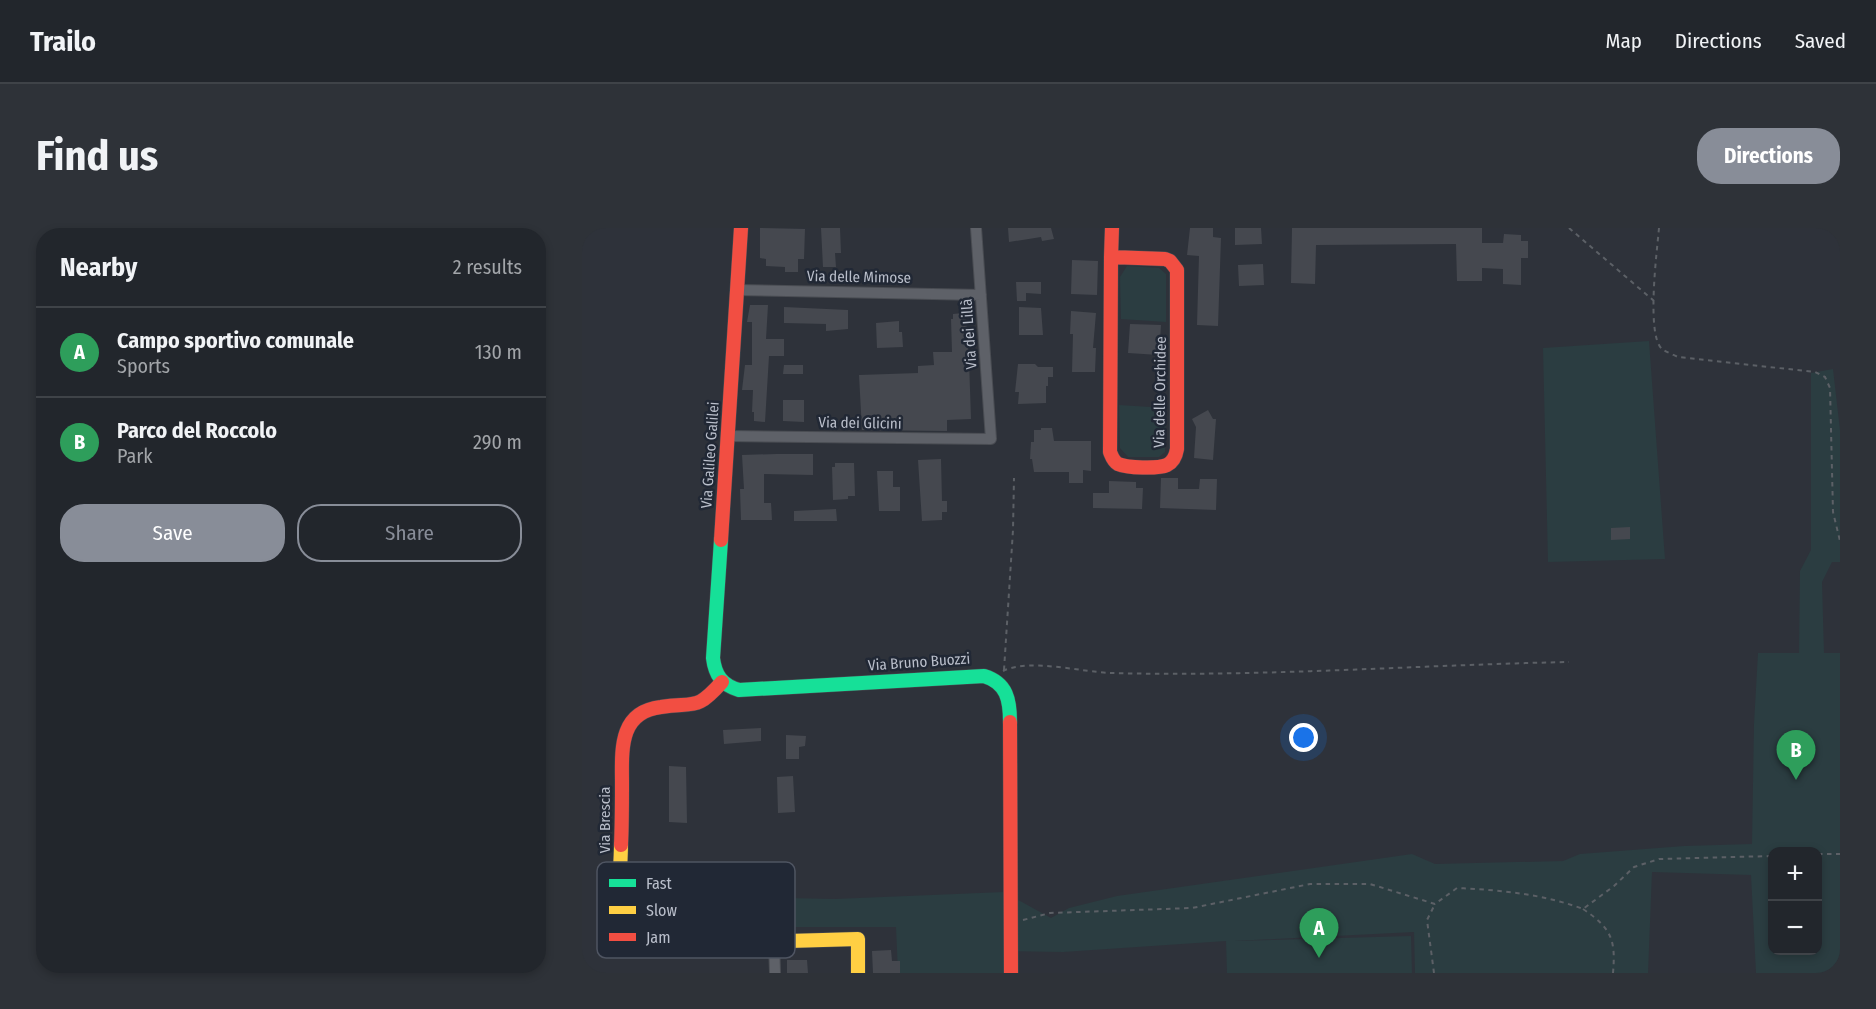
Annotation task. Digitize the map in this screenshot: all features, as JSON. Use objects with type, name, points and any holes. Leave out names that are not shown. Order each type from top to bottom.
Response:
[{"type":"street","name":"Via Galileo Galilei","points":[[722,682],[715,670],[713,658],[741,228]]},
{"type":"street","name":"Via dei Lillà","points":[[976,228],[991,439]]},
{"type":"street","name":"Via delle Orchidee","points":[[1112,228],[1110,454],[1121,465],[1165,466],[1173,460],[1177,450],[1177,270],[1166,259],[1112,257]]},
{"type":"street","name":"Via delle Mimose","points":[[738,290],[981,295]]},
{"type":"street","name":"Via dei Glicini","points":[[728,436],[991,439]]},
{"type":"street","name":"Via Bruno Buozzi","points":[[722,682],[733,689],[746,691],[999,675]]},
{"type":"street","points":[[999,675],[1010,705],[1011,973]]},
{"type":"street","name":"Via Brescia","points":[[621,862],[622,747],[626,732],[634,717],[652,706],[691,705],[701,702],[722,682]]},
{"type":"street","name":"Via Brescia","points":[[795,940],[858,939],[858,973]]},
{"type":"street","points":[[775,958],[776,973]]},
{"type":"path","points":[[1569,228],[1654,301]]},
{"type":"path","points":[[1659,228],[1654,334],[1661,349],[1678,357],[1815,372],[1825,377],[1830,388],[1833,512],[1840,541]]},
{"type":"path","points":[[999,675],[1013,530],[1014,478]]},
{"type":"path","points":[[999,675],[1012,666],[1107,673],[1275,673],[1456,664],[1569,662]]},
{"type":"path","points":[[1822,854],[1840,854]]},
{"type":"path","points":[[1583,909],[1614,886],[1634,867],[1659,860],[1768,856]]},
{"type":"path","points":[[1011,924],[1050,913],[1192,908],[1310,884],[1371,884],[1435,904]]},
{"type":"path","points":[[1434,973],[1427,920],[1435,904],[1457,888],[1532,895],[1559,900],[1583,909],[1602,922],[1612,940],[1613,973]]},
{"type":"shaded area","points":[[1127,266],[1159,268],[1166,274],[1166,322],[1121,319],[1120,277]]},
{"type":"shaded area","points":[[1649,341],[1665,559],[1548,562],[1543,348]]},
{"type":"shaded area","points":[[1833,369],[1840,430],[1840,562],[1832,562],[1822,582],[1824,653],[1840,653],[1840,973],[1756,973],[1751,875],[1652,872],[1648,973],[1415,973],[1414,932],[1234,941],[1411,936],[1412,973],[1227,973],[1226,941],[1063,952],[1005,951],[1005,973],[898,973],[896,927],[795,927],[795,898],[835,899],[1004,892],[1051,918],[1069,908],[1117,896],[1412,854],[1435,864],[1563,861],[1580,854],[1684,846],[1752,844],[1758,653],[1799,653],[1800,571],[1811,550],[1811,373]]},
{"type":"shaded area","points":[[1119,405],[1166,408],[1165,452],[1159,457],[1128,457],[1120,448]]},
{"type":"building","points":[[760,228],[805,229],[804,259],[798,259],[798,272],[785,272],[785,267],[766,266],[766,259],[760,258]]},
{"type":"building","points":[[821,228],[840,228],[841,253],[835,253],[836,267],[823,267]]},
{"type":"building","points":[[1008,228],[1051,228],[1054,239],[1042,241],[1041,237],[1009,242]]},
{"type":"building","points":[[1190,228],[1213,228],[1213,237],[1221,238],[1218,326],[1197,325],[1199,256],[1187,255]]},
{"type":"building","points":[[1235,228],[1261,228],[1262,244],[1235,245]]},
{"type":"building","points":[[1292,228],[1482,228],[1482,243],[1503,243],[1504,234],[1521,235],[1521,241],[1528,241],[1528,258],[1521,258],[1521,285],[1503,284],[1503,269],[1482,268],[1482,281],[1457,281],[1456,244],[1316,245],[1315,284],[1291,283]]},
{"type":"building","points":[[1072,260],[1098,261],[1097,295],[1071,294]]},
{"type":"building","points":[[1263,264],[1264,285],[1239,286],[1238,265]]},
{"type":"building","points":[[1016,282],[1041,282],[1041,294],[1026,293],[1026,301],[1017,301]]},
{"type":"building","points":[[750,305],[768,305],[766,339],[784,339],[784,356],[769,356],[765,422],[754,421],[753,390],[742,390],[745,365],[752,365],[752,322],[747,322]]},
{"type":"building","points":[[784,307],[848,310],[848,329],[826,331],[826,324],[784,323]]},
{"type":"building","points":[[1019,307],[1041,308],[1043,335],[1019,335]]},
{"type":"building","points":[[1071,311],[1096,313],[1093,348],[1096,348],[1095,372],[1072,372]]},
{"type":"building","points":[[963,313],[966,317],[971,419],[947,420],[947,431],[862,430],[859,375],[918,373],[918,366],[934,365],[933,352],[952,352],[951,319],[953,319],[953,314]]},
{"type":"building","points":[[899,321],[903,347],[877,348],[876,323]]},
{"type":"building","points":[[1130,324],[1161,325],[1159,355],[1128,353]]},
{"type":"building","points":[[1018,364],[1053,367],[1053,377],[1048,377],[1048,386],[1046,386],[1046,403],[1018,404],[1019,392],[1015,392]]},
{"type":"building","points":[[784,365],[803,365],[803,374],[783,374]]},
{"type":"building","points":[[783,400],[804,400],[804,422],[783,421]]},
{"type":"building","points":[[1208,410],[1213,419],[1216,419],[1213,460],[1194,458],[1196,427],[1192,419]]},
{"type":"building","points":[[1041,428],[1052,428],[1054,441],[1091,441],[1091,471],[1083,470],[1083,483],[1069,483],[1069,472],[1034,472],[1032,459],[1030,459],[1031,442],[1034,442],[1034,430],[1041,430]]},
{"type":"building","points":[[813,454],[813,475],[764,474],[764,503],[771,503],[772,520],[741,520],[740,489],[744,489],[742,455]]},
{"type":"building","points":[[941,459],[942,501],[947,501],[947,512],[942,512],[942,520],[922,521],[918,460]]},
{"type":"building","points":[[835,463],[854,463],[855,496],[833,500],[832,467],[835,467]]},
{"type":"building","points":[[877,471],[893,471],[893,487],[900,487],[900,511],[879,511]]},
{"type":"building","points":[[1161,478],[1178,478],[1178,489],[1199,489],[1200,479],[1217,479],[1216,510],[1160,508]]},
{"type":"building","points":[[1109,481],[1136,482],[1136,488],[1143,488],[1142,509],[1093,508],[1093,493],[1109,493]]},
{"type":"building","points":[[836,509],[837,521],[794,521],[794,511]]},
{"type":"building","points":[[1630,527],[1630,539],[1611,540],[1611,528]]},
{"type":"building","points":[[761,728],[761,741],[724,744],[723,730]]},
{"type":"building","points":[[786,735],[806,736],[805,746],[799,747],[799,759],[786,759]]},
{"type":"building","points":[[669,766],[686,767],[687,823],[669,822]]},
{"type":"building","points":[[793,776],[795,812],[778,813],[777,777]]},
{"type":"building","points":[[891,950],[892,961],[900,961],[900,973],[873,973],[872,951]]},
{"type":"building","points":[[787,960],[807,960],[808,973],[787,973]]},
{"type":"traffic: fast","points":[[721,540],[713,658],[720,679],[728,685],[739,690],[984,676],[998,683],[1006,693],[1010,722]]},
{"type":"traffic: slow","points":[[621,845],[621,862]]},
{"type":"traffic: slow","points":[[795,941],[858,939],[858,973]]},
{"type":"traffic: jam","points":[[721,540],[741,228]]},
{"type":"traffic: jam","points":[[1111,257],[1165,259],[1170,261],[1177,270],[1177,449],[1173,460],[1167,465],[1142,468],[1122,465],[1115,462],[1110,452],[1111,257],[1112,228]]},
{"type":"traffic: jam","points":[[621,845],[622,759],[625,735],[630,725],[637,716],[647,710],[689,705],[701,701],[722,682]]},
{"type":"traffic: jam","points":[[1010,722],[1011,973]]},
{"type":"place","name":"Parco del Roccolo","points":[[1796,780]]},
{"type":"place","name":"Campo sportivo comunale","points":[[1319,958]]}]
